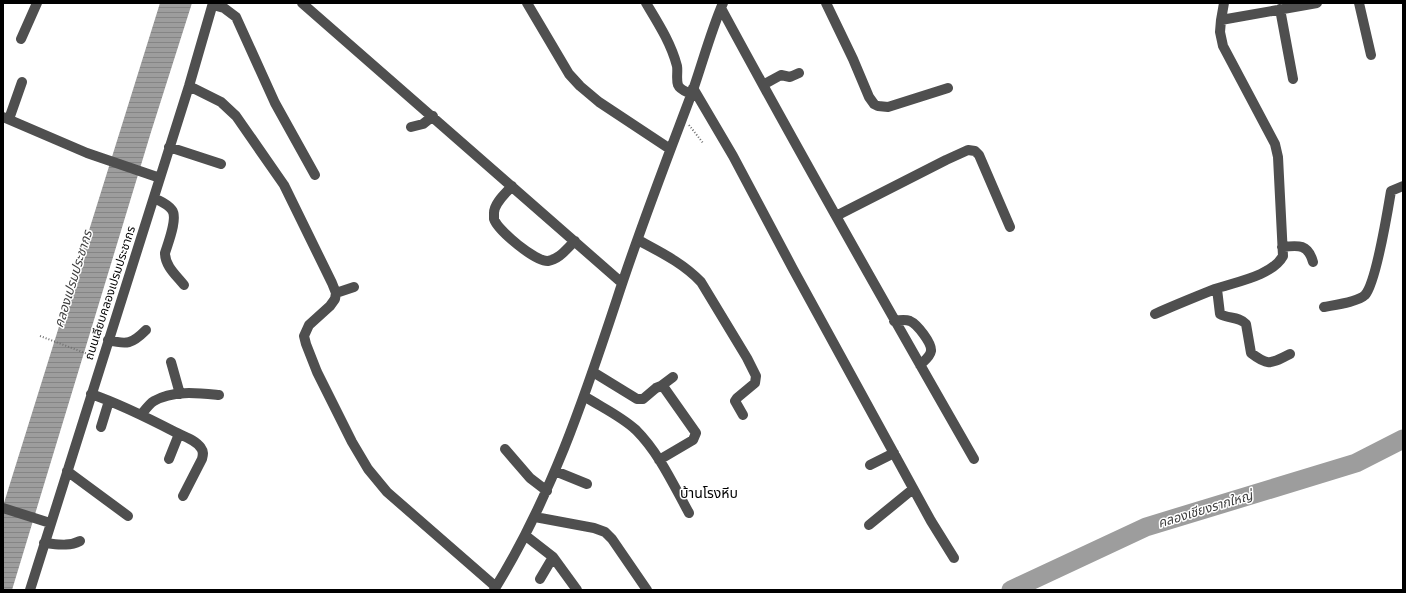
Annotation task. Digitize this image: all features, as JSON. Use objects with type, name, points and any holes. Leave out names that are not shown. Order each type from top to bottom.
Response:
[{"type":"street","points":[[21,39],[37,3]]},
{"type":"street","points":[[302,3],[433,116],[622,283]]},
{"type":"street","points":[[527,3],[569,74],[580,86],[599,102],[670,149]]},
{"type":"street","points":[[646,3],[665,36],[672,53],[676,66],[678,85],[682,89],[692,91],[734,156],[801,284],[913,489],[954,558]]},
{"type":"street","points":[[826,3],[874,104],[888,107],[948,88]]},
{"type":"street","points":[[1155,314],[1178,303],[1248,280],[1280,262],[1282,256],[1278,157],[1275,144],[1223,46],[1220,32],[1228,19],[1224,3]]},
{"type":"street","points":[[1228,19],[1280,9],[1291,5],[1317,3]]},
{"type":"street","points":[[1359,3],[1371,55]]},
{"type":"street","points":[[213,4],[224,8],[236,17],[274,103],[315,176]]},
{"type":"street","name":"ถนนเลียบคลองเปรมประชากร","points":[[30,590],[189,86],[213,4]]},
{"type":"street","points":[[189,86],[221,102],[236,116],[284,185],[336,293],[335,299],[330,306],[309,325],[304,336],[317,372],[352,442],[368,469],[387,492],[495,588],[526,536],[555,471],[593,372],[622,283],[722,5]]},
{"type":"street","points":[[722,5],[763,85],[894,320],[974,459]]},
{"type":"street","points":[[1280,9],[1293,79]]},
{"type":"street","points":[[763,85],[781,75],[790,77],[799,73]]},
{"type":"street","points":[[22,82],[6,118],[87,153],[160,178]]},
{"type":"street","points":[[411,127],[423,124],[433,116]]},
{"type":"street","points":[[169,147],[221,164]]},
{"type":"street","points":[[836,216],[968,150],[975,151],[979,155],[1010,227]]},
{"type":"street","points":[[512,186],[498,203],[494,211],[494,219],[498,226],[524,251],[538,259],[547,261],[558,258],[574,240]]},
{"type":"street","points":[[1324,307],[1355,300],[1365,295],[1371,283],[1375,268],[1391,191],[1403,186]]},
{"type":"street","points":[[154,198],[168,206],[173,211],[175,218],[165,253],[165,258],[168,265],[184,285]]},
{"type":"street","points":[[638,240],[692,272],[701,282],[756,376],[755,383],[735,401],[743,414]]},
{"type":"street","points":[[1282,247],[1295,245],[1302,246],[1311,255],[1314,262]]},
{"type":"street","points":[[336,293],[354,286]]},
{"type":"street","points":[[1217,289],[1220,314],[1224,316],[1236,317],[1246,324],[1252,353],[1266,362],[1274,362],[1290,354]]},
{"type":"street","points":[[894,320],[910,321],[916,325],[930,343],[931,351],[928,357],[920,365]]},
{"type":"street","points":[[108,340],[122,344],[128,343],[134,341],[146,330]]},
{"type":"street","points":[[172,362],[180,394]]},
{"type":"street","points":[[593,372],[638,399],[643,399],[673,377]]},
{"type":"street","points":[[659,460],[693,440],[696,436],[696,433],[665,389],[661,386]]},
{"type":"street","points":[[141,415],[154,401],[161,398],[180,394],[196,393],[219,395]]},
{"type":"street","points":[[91,394],[141,415],[193,441],[202,448],[204,454],[183,496]]},
{"type":"street","points":[[584,396],[635,429],[659,460],[689,513]]},
{"type":"street","points":[[101,427],[109,401]]},
{"type":"street","points":[[168,459],[179,434]]},
{"type":"street","points":[[505,449],[530,478],[547,490]]},
{"type":"street","points":[[870,465],[894,453]]},
{"type":"street","points":[[67,471],[128,516]]},
{"type":"street","points":[[555,471],[587,484]]},
{"type":"street","points":[[869,524],[913,489]]},
{"type":"street","points":[[3,508],[50,523]]},
{"type":"street","points":[[535,517],[594,528],[605,532],[612,539],[647,590]]},
{"type":"street","points":[[526,536],[553,557],[577,590]]},
{"type":"street","points":[[44,543],[66,545],[80,541]]},
{"type":"street","points":[[540,579],[553,557]]},
{"type":"path","points":[[682,116],[703,143]]},
{"type":"path","points":[[40,336],[84,353]]},
{"type":"shaded area","name":"คลองเปรมประชากร","points":[[160,3],[192,3],[151,132],[12,590],[3,590],[3,506]]},
{"type":"waterway","name":"คลองเชียงรากใหญ่","points":[[1011,590],[1146,527],[1356,463],[1403,439]]},
{"type":"district","name":"บ้านโรงหีบ","points":[[709,493]]}]
